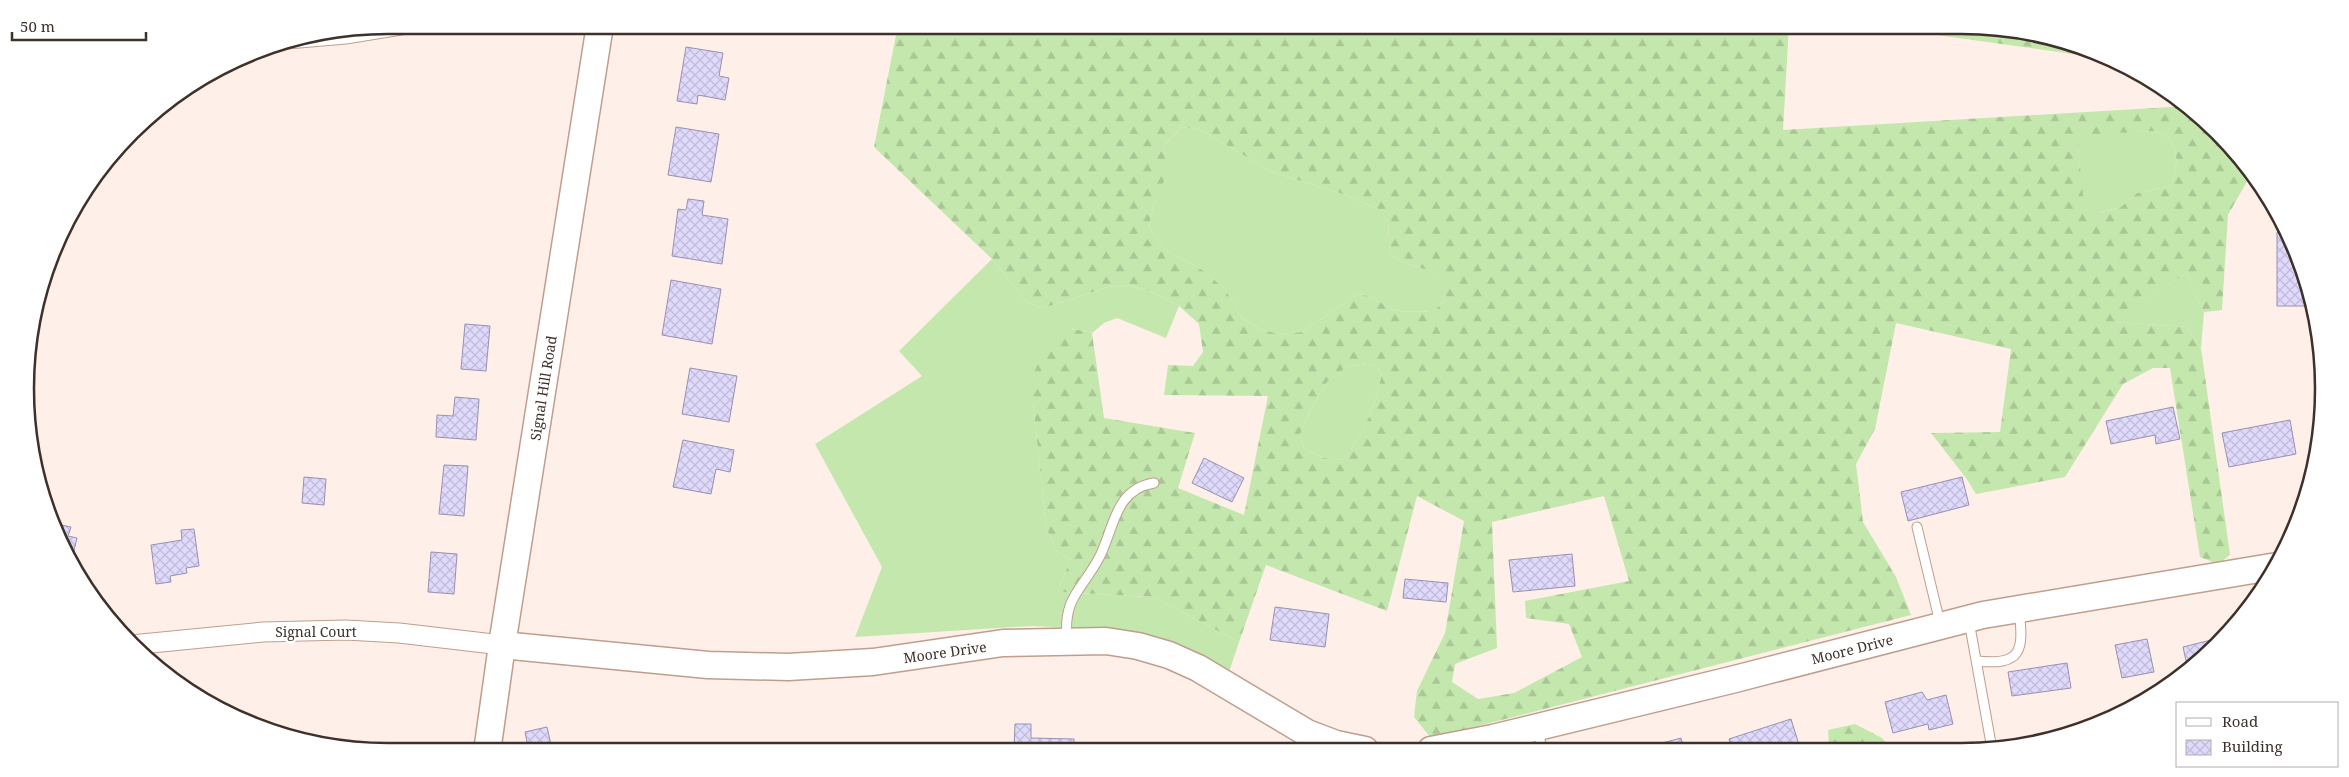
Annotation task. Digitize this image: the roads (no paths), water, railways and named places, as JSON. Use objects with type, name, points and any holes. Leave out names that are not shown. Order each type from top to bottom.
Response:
[{"type":"main road","name":"Signal Hill Road","points":[[488,743],[599,34]]},
{"type":"main road","name":"Moore Drive","points":[[1495,743],[1540,738],[1969,618],[2267,568]]},
{"type":"main road","name":"Moore Drive","points":[[502,645],[708,665],[788,667],[873,662],[1002,643],[1067,640],[1114,642],[1138,646],[1169,655],[1198,668],[1307,733],[1333,743]]},
{"type":"street","name":"Signal Court","points":[[143,644],[263,632],[346,630],[399,633],[502,645]]},
{"type":"lane","points":[[317,42],[373,35]]},
{"type":"lane","points":[[1067,640],[1066,623],[1068,610],[1074,594],[1099,558],[1118,508],[1135,489],[1154,483]]},
{"type":"lane","points":[[1917,527],[1941,626]]},
{"type":"lane","points":[[1977,661],[1995,663],[2013,658],[2021,646],[2019,609]]},
{"type":"lane","points":[[1969,618],[1991,741]]}]
